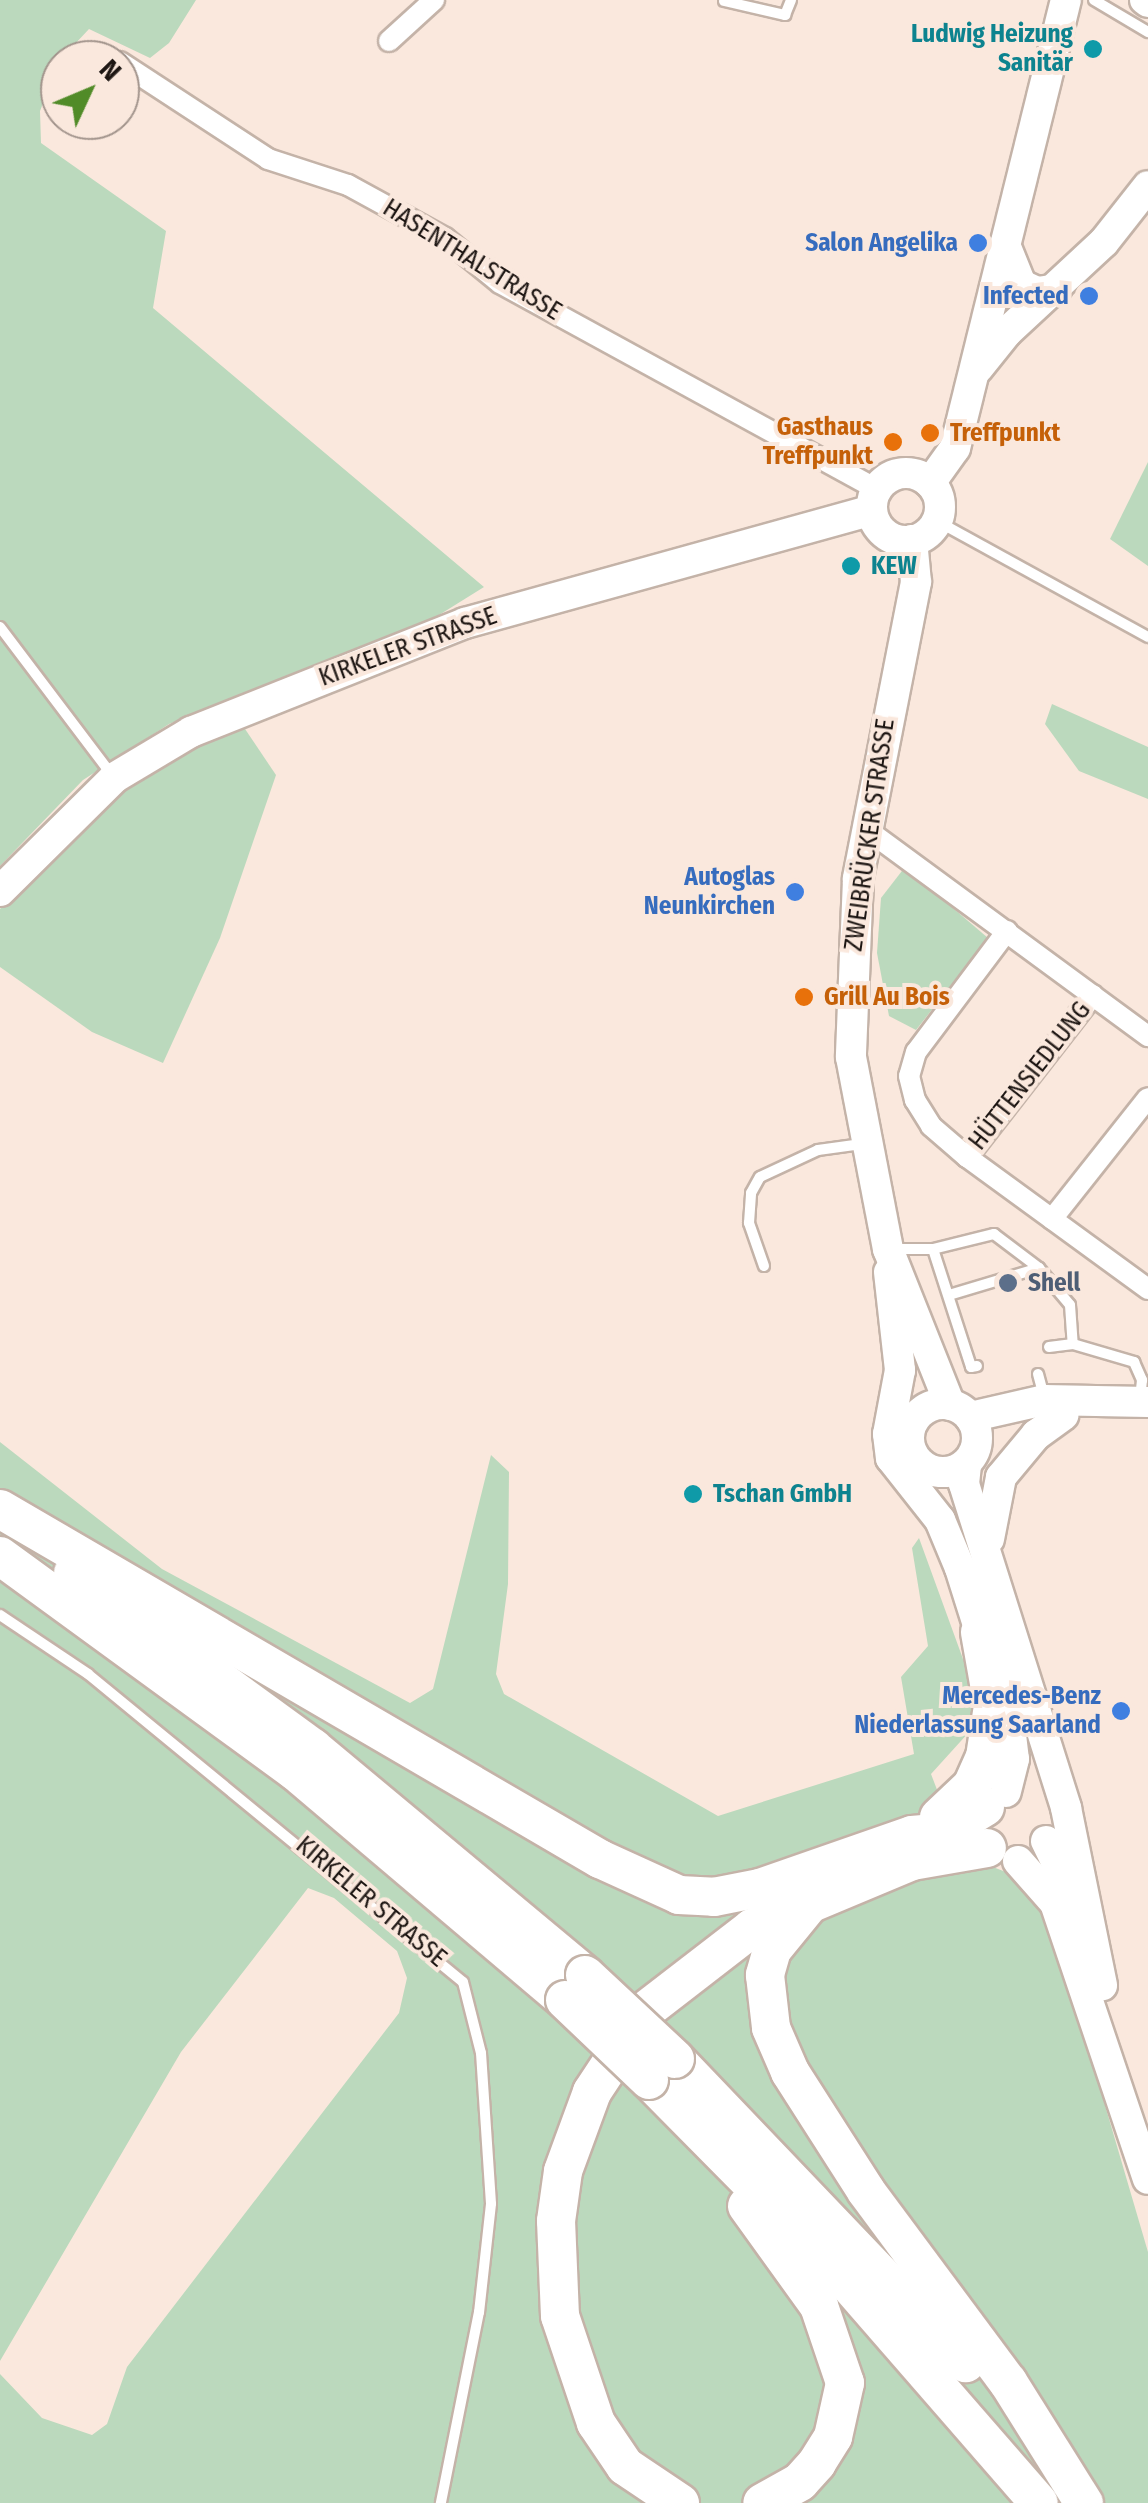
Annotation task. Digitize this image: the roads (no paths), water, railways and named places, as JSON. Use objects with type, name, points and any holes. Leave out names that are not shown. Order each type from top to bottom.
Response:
[{"type":"highway","points":[[0,1509],[644,1884],[714,1897],[912,1835],[944,1832],[996,1800]]},
{"type":"highway","points":[[0,1525],[314,1748],[927,2318],[1084,2503]]},
{"type":"highway","points":[[0,1556],[214,1707],[509,1928]]},
{"type":"highway","points":[[912,1835],[972,1786],[985,1758],[993,1706],[980,1632]]},
{"type":"highway","points":[[680,2503],[625,2466],[574,2372],[555,2274],[563,2172],[598,2080],[646,2010],[711,1954],[813,1900],[912,1862],[1003,1855]]},
{"type":"highway","points":[[813,1900],[772,1950],[765,1975],[771,2028],[790,2072],[866,2191],[1008,2382],[1084,2503]]},
{"type":"highway","points":[[662,2070],[683,2114],[818,2306],[845,2383],[833,2437],[817,2462],[800,2482],[762,2503]]},
{"type":"highway","points":[[683,2114],[832,2264],[1039,2503]]},
{"type":"main road","points":[[930,483],[955,448],[1066,0]]},
{"type":"main road","points":[[969,384],[1007,332],[1058,288],[1148,186]]},
{"type":"main road","points":[[902,473],[930,483],[939,501],[936,521],[912,540],[881,530],[874,500],[902,473]]},
{"type":"main road","name":"KIRKELER STRASSE","points":[[0,891],[114,778],[190,732],[465,623],[874,500]]},
{"type":"main road","name":"ZWEIBRÜCKER STRASSE","points":[[912,540],[916,582],[866,829],[850,997],[863,1144],[888,1249],[948,1410]]},
{"type":"main road","name":"ZWEIBRÜCKER STRASSE","points":[[888,1249],[900,1370],[888,1434],[891,1458],[940,1520],[960,1568],[1010,1727],[1014,1759],[996,1800]]},
{"type":"main road","name":"ZWEIBRÜCKER STRASSE","points":[[889,1281],[948,1410]]},
{"type":"main road","points":[[930,1470],[948,1473],[1049,1396]]},
{"type":"main road","points":[[995,1582],[989,1540],[1001,1477],[1036,1435],[1049,1396]]},
{"type":"main road","points":[[1102,1984],[1066,1808],[964,1484],[971,1456],[948,1410],[1049,1396],[1133,1401]]},
{"type":"main road","name":"ZWEIBRÜCKER STRASSE","points":[[948,1410],[909,1436],[914,1457],[930,1470],[948,1509],[960,1568]]},
{"type":"main road","points":[[1016,1654],[1044,1807],[1046,1840],[1102,1984],[1148,2127]]},
{"type":"main road","points":[[1044,1807],[1027,1794],[996,1800],[980,1828],[1055,1903],[1148,2179]]},
{"type":"main road","points":[[1003,1855],[1046,1840]]},
{"type":"street","points":[[389,40],[434,0]]},
{"type":"street","name":"HASENTHALSTRASSE","points":[[140,75],[268,159],[380,203],[445,238],[500,283],[874,500]]},
{"type":"street","points":[[1005,242],[1022,284],[1038,291],[1058,288]]},
{"type":"street","points":[[866,829],[1148,1036]]},
{"type":"street","name":"HÜTTENSIEDLUNG","points":[[1007,931],[926,1034],[910,1076],[931,1126],[1052,1219],[1144,1279]]},
{"type":"street","name":"HÜTTENSIEDLUNG","points":[[967,1157],[1093,995]]},
{"type":"street","points":[[1052,1219],[1148,1098]]},
{"type":"lane","points":[[724,2],[784,14],[791,0]]},
{"type":"lane","points":[[1094,0],[1148,32]]},
{"type":"lane","points":[[936,521],[1148,637]]},
{"type":"lane","points":[[0,627],[114,778]]},
{"type":"lane","points":[[764,1266],[749,1223],[751,1193],[760,1177],[818,1150],[863,1144]]},
{"type":"lane","points":[[888,1249],[933,1249],[994,1234],[1039,1268],[1070,1304],[1073,1344]]},
{"type":"lane","points":[[933,1249],[971,1367],[977,1366]]},
{"type":"lane","points":[[949,1295],[1039,1268]]},
{"type":"lane","points":[[1048,1347],[1073,1344],[1134,1362],[1142,1380],[1133,1401]]},
{"type":"lane","name":"KIRKELER STRASSE","points":[[0,1615],[119,1698],[463,1982],[481,2052],[490,2204],[479,2312],[441,2503]]},
{"type":"place","name":"Ludwig Heizung Sanitär","points":[[1093,49]]},
{"type":"place","name":"Salon Angelika","points":[[978,243]]},
{"type":"place","name":"Infected","points":[[1089,296]]},
{"type":"place","name":"Treffpunkt","points":[[930,433]]},
{"type":"place","name":"Gasthaus Treffpunkt","points":[[893,442]]},
{"type":"place","name":"KEW","points":[[851,566]]},
{"type":"place","name":"Autoglas Neunkirchen","points":[[795,892]]},
{"type":"place","name":"Grill Au Bois","points":[[804,997]]},
{"type":"place","name":"Shell","points":[[1008,1283]]},
{"type":"place","name":"Tschan GmbH","points":[[693,1494]]},
{"type":"place","name":"Mercedes-Benz Niederlassung Saarland","points":[[1121,1711]]}]
